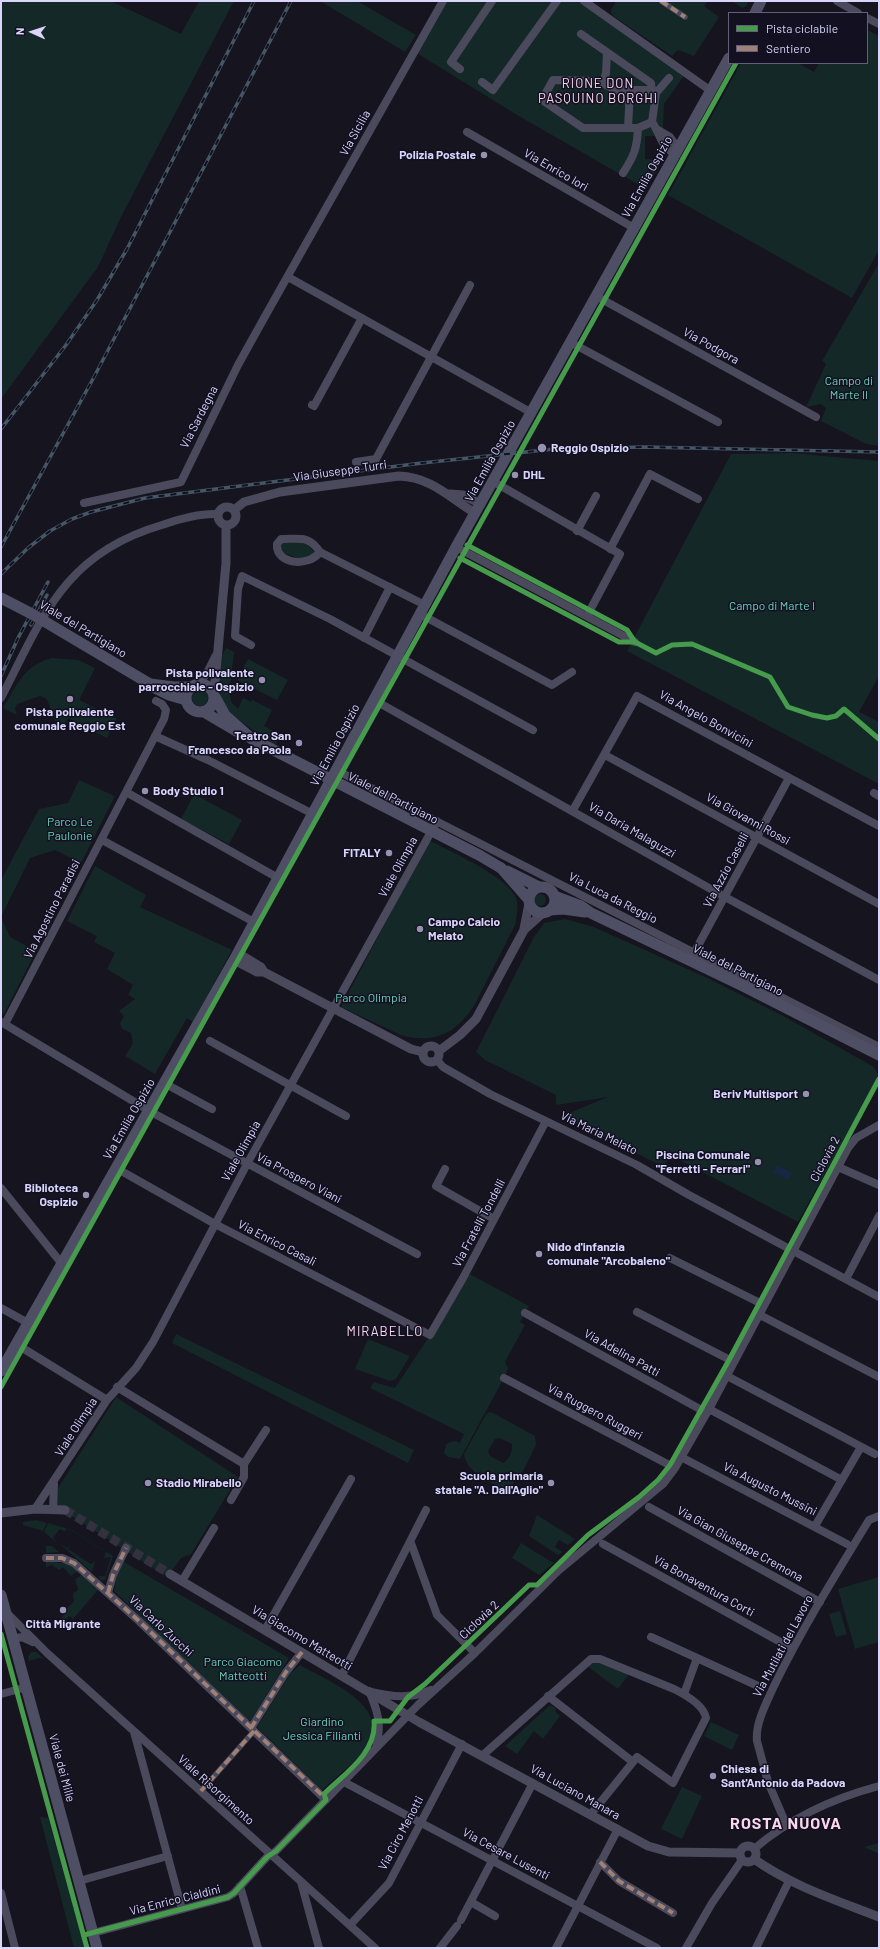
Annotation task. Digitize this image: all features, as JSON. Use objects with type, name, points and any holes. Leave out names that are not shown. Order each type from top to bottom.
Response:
[{"type":"main road","points":[[756,12],[762,1]]},
{"type":"main road","name":"Via Emilia Ospizio","points":[[1,1371],[236,956],[456,547],[494,482],[570,342],[728,60]]},
{"type":"main road","name":"Viale del Partigiano","points":[[1,598],[32,614],[150,684],[158,691],[186,700],[191,708],[204,712],[252,739],[479,855],[501,868],[539,887],[546,888],[554,896],[581,906],[591,913],[741,985],[877,1054]]},
{"type":"main road","name":"Viale del Partigiano","points":[[150,684],[174,687],[208,687],[225,715],[252,739]]},
{"type":"main road","points":[[186,700],[187,693],[193,686]]},
{"type":"main road","points":[[204,712],[214,705],[214,695]]},
{"type":"main road","name":"Viale del Partigiano","points":[[501,868],[536,911],[563,909],[591,913]]},
{"type":"main road","points":[[529,902],[531,892],[539,887]]},
{"type":"main road","points":[[546,911],[554,904],[554,896]]},
{"type":"main road","name":"Viale dei Mille","points":[[1,1595],[97,1948]]},
{"type":"street","name":"Via Sicilia","points":[[288,278],[443,1]]},
{"type":"street","points":[[460,69],[451,62],[492,1]]},
{"type":"street","points":[[482,82],[493,90],[558,1]]},
{"type":"street","points":[[584,1],[711,91]]},
{"type":"street","points":[[661,1],[685,17]]},
{"type":"street","points":[[837,1],[856,12]]},
{"type":"street","points":[[868,18],[879,24]]},
{"type":"street","points":[[581,34],[651,83],[654,91],[652,122],[658,130],[670,137],[676,151]]},
{"type":"street","points":[[603,83],[606,73],[607,53]]},
{"type":"street","points":[[652,122],[638,128],[583,128],[542,100],[553,80],[599,81],[615,90],[654,91],[669,78]]},
{"type":"street","points":[[628,128],[630,90]]},
{"type":"street","points":[[623,172],[634,155],[637,145],[638,128]]},
{"type":"street","name":"Via Enrico Iori","points":[[467,132],[634,228]]},
{"type":"street","points":[[288,278],[532,413]]},
{"type":"street","name":"Via Sardegna","points":[[84,502],[181,482],[238,365],[288,278]]},
{"type":"street","points":[[356,462],[376,459],[430,356],[470,285]]},
{"type":"street","name":"Via Podgora","points":[[596,296],[816,417]]},
{"type":"street","points":[[312,405],[314,406],[362,318]]},
{"type":"street","points":[[570,342],[718,422]]},
{"type":"street","points":[[610,549],[650,474],[698,499]]},
{"type":"street","name":"Via Giuseppe Turri","points":[[234,510],[243,503],[255,498],[285,491],[391,476],[416,478],[428,482],[450,494],[462,496],[478,508]]},
{"type":"street","points":[[494,482],[577,531],[620,554],[587,616]]},
{"type":"street","points":[[577,531],[596,496]]},
{"type":"street","points":[[1,698],[58,594],[84,565],[118,542],[138,532],[201,515],[218,514],[224,508],[230,507],[236,514],[236,520],[232,524],[226,526]]},
{"type":"street","points":[[218,514],[221,523],[226,526]]},
{"type":"street","points":[[214,695],[218,667],[217,654],[226,563],[226,526]]},
{"type":"street","points":[[320,552],[311,561],[298,562],[280,555],[277,551],[277,544],[281,539],[308,540],[315,545],[320,552],[390,587],[423,610],[552,685],[572,672]]},
{"type":"street","points":[[456,547],[635,642]]},
{"type":"street","points":[[251,645],[235,636],[238,589],[242,576],[364,638],[533,730]]},
{"type":"street","points":[[364,638],[390,587]]},
{"type":"street","points":[[193,686],[208,672],[217,654]]},
{"type":"street","name":"Via Angelo Bonvicini","points":[[573,810],[637,696],[879,826]]},
{"type":"street","name":"Via Daria Malaguzzi","points":[[374,700],[726,897],[879,980]]},
{"type":"street","name":"Via Agostino Paradisi","points":[[3,1023],[102,840],[164,719],[166,710],[162,704],[156,701]]},
{"type":"street","points":[[155,736],[208,760],[313,814]]},
{"type":"street","name":"Via Giovanni Rossi","points":[[605,755],[879,904]]},
{"type":"street","name":"Via Luca da Reggio","points":[[336,770],[694,953],[877,1054]]},
{"type":"street","name":"Via Azzio Caselli","points":[[694,953],[726,897],[789,778]]},
{"type":"street","points":[[126,792],[278,878]]},
{"type":"street","name":"Viale Olimpia","points":[[35,1509],[54,1484],[107,1400],[117,1387],[136,1368],[153,1342],[247,1164],[437,821]]},
{"type":"street","points":[[102,840],[254,922]]},
{"type":"street","points":[[438,1055],[432,1046],[427,1047],[424,1052],[424,1057],[427,1061],[432,1062],[476,1019],[524,930],[529,902]]},
{"type":"street","points":[[524,930],[546,911]]},
{"type":"street","points":[[236,956],[261,967],[264,972],[334,1009],[411,1048],[424,1052]]},
{"type":"street","name":"Via Prospero Viani","points":[[3,1023],[148,1111],[417,1254]]},
{"type":"street","points":[[210,1041],[346,1116]]},
{"type":"street","name":"Via Maria Melato","points":[[438,1055],[443,1067],[490,1094],[637,1165],[689,1195],[879,1296]]},
{"type":"street","points":[[164,1083],[212,1108]]},
{"type":"street","name":"Via Fratelli Tondelli","points":[[430,1335],[463,1278],[546,1121]]},
{"type":"street","points":[[326,1800],[409,1715],[475,1653],[558,1571],[663,1484],[675,1468],[708,1411],[758,1314],[794,1251],[852,1141],[879,1125]]},
{"type":"street","points":[[838,1167],[879,1185]]},
{"type":"street","name":"Via Enrico Casali","points":[[116,1168],[215,1224],[430,1335]]},
{"type":"street","points":[[445,1169],[436,1186],[494,1219]]},
{"type":"street","points":[[2,1190],[62,1264]]},
{"type":"street","points":[[846,1279],[879,1216]]},
{"type":"street","points":[[670,1258],[764,1305]]},
{"type":"street","points":[[1,1308],[28,1323]]},
{"type":"street","points":[[636,1312],[734,1362]]},
{"type":"street","name":"Via Adelina Patti","points":[[525,1313],[708,1411],[842,1480]]},
{"type":"street","points":[[758,1314],[879,1377]]},
{"type":"street","points":[[16,1344],[107,1400]]},
{"type":"street","points":[[726,1376],[875,1454]]},
{"type":"street","name":"Via Ruggero Ruggeri","points":[[504,1378],[675,1468]]},
{"type":"street","points":[[117,1387],[244,1464]]},
{"type":"street","points":[[231,1500],[244,1477],[244,1464],[266,1430]]},
{"type":"street","points":[[815,1526],[860,1447]]},
{"type":"street","name":"Via Augusto Mussini","points":[[681,1458],[815,1526],[847,1544]]},
{"type":"street","points":[[265,1630],[351,1479]]},
{"type":"street","points":[[53,1510],[54,1484]]},
{"type":"street","name":"Via Gian Giuseppe Cremona","points":[[649,1507],[820,1602]]},
{"type":"street","points":[[1,1513],[35,1509],[65,1510]]},
{"type":"street","points":[[342,1675],[411,1543],[426,1510]]},
{"type":"street","name":"Via Mutilati del Lavoro","points":[[786,1824],[768,1782],[756,1735],[765,1706],[793,1649],[869,1520],[879,1516]]},
{"type":"street","points":[[182,1581],[214,1528]]},
{"type":"street","points":[[411,1543],[436,1615],[475,1653]]},
{"type":"street","name":"Via Bonaventura Corti","points":[[603,1544],[793,1649]]},
{"type":"street","points":[[108,1593],[113,1575],[126,1548]]},
{"type":"street","name":"Via Carlo Zucchi","points":[[46,1558],[71,1560],[108,1593],[326,1800]]},
{"type":"street","name":"Via Giacomo Matteotti","points":[[170,1574],[409,1715]]},
{"type":"street","name":"Viale Risorgimento","points":[[5,1611],[42,1648],[375,1948]]},
{"type":"street","name":"Viale Risorgimento","points":[[14,1639],[22,1637],[42,1648]]},
{"type":"street","points":[[651,1638],[758,1686]]},
{"type":"street","points":[[201,1791],[252,1730],[284,1674],[302,1652]]},
{"type":"street","points":[[684,1694],[697,1658]]},
{"type":"street","points":[[483,1755],[591,1659],[600,1659],[684,1694],[703,1710],[706,1718],[673,1783],[637,1757],[591,1814]]},
{"type":"street","points":[[368,1691],[390,1696],[408,1697],[422,1694],[439,1686]]},
{"type":"street","points":[[1,1694],[27,1688]]},
{"type":"street","points":[[368,1691],[380,1720],[379,1738],[376,1750]]},
{"type":"street","points":[[548,1696],[633,1762]]},
{"type":"street","name":"Via Luciano Manara","points":[[409,1715],[648,1846],[664,1851],[741,1856]]},
{"type":"street","points":[[134,1731],[182,1908]]},
{"type":"street","name":"Via Ciro Menotti","points":[[350,1925],[389,1882],[462,1744]]},
{"type":"street","name":"Via Cesare Lusenti","points":[[344,1782],[657,1948]]},
{"type":"street","points":[[440,1948],[459,1923],[471,1902],[533,1782]]},
{"type":"street","points":[[754,1849],[786,1824],[838,1799],[879,1786]]},
{"type":"street","name":"Via Enrico Cialdini","points":[[93,1932],[228,1897],[326,1800]]},
{"type":"street","points":[[556,1948],[618,1829]]},
{"type":"street","points":[[686,1948],[741,1856],[744,1847],[754,1849]]},
{"type":"street","points":[[741,1856],[748,1862],[754,1859],[756,1854],[754,1849]]},
{"type":"street","points":[[79,1881],[168,1856]]},
{"type":"street","points":[[754,1859],[775,1874],[789,1881],[879,1917]]},
{"type":"street","points":[[600,1862],[619,1881],[673,1913]]},
{"type":"street","points":[[301,1881],[319,1948]]},
{"type":"street","points":[[756,1948],[789,1881]]},
{"type":"street","points":[[240,1886],[258,1948]]},
{"type":"street","points":[[1,1893],[15,1948],[12,1948]]},
{"type":"street","points":[[471,1902],[495,1916]]},
{"type":"green space","points":[[1,1],[111,1],[181,34],[199,1],[234,1],[121,217],[98,267],[1,399]]},
{"type":"green space","points":[[320,1],[357,1],[416,35],[405,52]]},
{"type":"green space","points":[[443,1],[584,1],[686,73],[664,104],[663,128],[658,130],[656,136],[645,136],[645,159],[656,160],[660,153],[665,155],[646,189],[517,115],[415,52]]},
{"type":"green space","points":[[616,1],[708,1],[704,6],[719,17],[694,56],[678,50],[672,56],[612,15],[611,10]]},
{"type":"green space","points":[[732,1],[749,1],[746,6],[742,8]]},
{"type":"green space","points":[[868,30],[879,36],[879,250],[852,298],[668,195],[740,64],[800,64],[814,72],[818,64],[868,64]]},
{"type":"green space","name":"Campo di Marte II","points":[[879,263],[879,446],[866,444],[821,421],[826,408],[821,404],[806,407],[826,364],[822,361]]},
{"type":"green space","name":"Campo di Marte I","points":[[792,453],[879,461],[879,676],[859,712],[879,722],[879,784],[627,651],[731,454]]},
{"type":"green space","points":[[306,542],[314,552],[312,556],[303,560],[281,552],[281,543]]},
{"type":"green space","points":[[227,648],[234,652],[229,694],[232,703],[238,709],[243,698],[251,702],[252,700],[272,710],[264,726],[280,735],[275,745],[237,718],[224,705],[221,699],[219,687],[222,660],[224,652]]},
{"type":"green space","points":[[52,658],[78,660],[95,668],[79,700],[117,719],[107,738],[68,718],[64,726],[55,721],[47,699],[40,696],[17,704],[15,709],[17,715],[3,708],[22,677],[34,666],[42,661]]},
{"type":"green space","name":"Pista polivalente parrocchiale - Ospizio","points":[[248,659],[288,680],[277,700],[237,680]]},
{"type":"green space","points":[[200,690],[206,692],[208,698],[206,704],[200,706],[194,704],[192,698],[194,692]]},
{"type":"green space","name":"Parco Le Paulonie","points":[[79,780],[115,796],[81,863],[55,850],[30,858],[1,917],[1,880],[39,809],[68,803]]},
{"type":"green space","points":[[194,794],[242,820],[229,844],[181,819]]},
{"type":"green space","name":"Parco Olimpia","points":[[429,840],[477,865],[502,881],[511,890],[516,898],[517,911],[515,925],[474,1006],[467,1016],[452,1030],[444,1034],[435,1037],[415,1038],[403,1036],[341,1007]]},
{"type":"green space","points":[[95,866],[146,895],[140,907],[232,950],[193,1022],[187,1018],[155,1074],[125,1056],[133,1043],[131,1033],[122,1029],[120,1023],[124,1016],[119,1011],[135,999],[128,995],[133,985],[107,969],[115,953],[94,942],[97,936],[67,921]]},
{"type":"green space","points":[[538,894],[542,894],[546,900],[542,906],[538,906],[534,902],[534,898]]},
{"type":"green space","points":[[1,917],[10,937],[36,951],[4,1014],[1,1012]]},
{"type":"green space","points":[[565,919],[594,927],[705,977],[785,1017],[874,1067],[878,1074],[876,1082],[798,1222],[670,1155],[664,1167],[562,1116],[608,1097],[556,1105],[556,1095],[485,1060],[476,1052],[534,937],[544,923]]},
{"type":"green space","points":[[466,1272],[529,1306],[520,1322],[525,1325],[505,1362],[508,1368],[504,1378],[460,1459],[448,1457],[444,1453],[446,1444],[454,1441],[460,1443],[464,1434],[370,1388],[374,1382],[395,1388],[430,1335]]},
{"type":"green space","points":[[176,1334],[414,1450],[408,1463],[172,1343]]},
{"type":"green space","points":[[368,1339],[410,1356],[396,1379],[390,1381],[355,1369]]},
{"type":"green space","name":"Stadio Mirabello","points":[[116,1397],[238,1477],[191,1554],[181,1558],[167,1577],[56,1506],[58,1488]]},
{"type":"green space","points":[[489,1412],[493,1413],[535,1436],[536,1445],[523,1471],[509,1489],[504,1490],[480,1476],[469,1466],[466,1461],[464,1454],[485,1416]],"holes":[[[499,1438],[512,1444],[510,1455],[503,1463],[490,1456],[488,1451],[495,1439]]]},
{"type":"green space","points":[[537,1515],[575,1539],[568,1545],[559,1540],[555,1547],[563,1552],[558,1555],[529,1536]]},
{"type":"green space","points":[[36,1520],[47,1523],[43,1531],[23,1525],[23,1522]]},
{"type":"green space","points":[[48,1523],[72,1530],[113,1556],[105,1580],[100,1580],[99,1576],[105,1576],[111,1557],[104,1558],[106,1552],[71,1530],[66,1529],[65,1532],[60,1529],[53,1538],[57,1543],[44,1532]]},
{"type":"green space","points":[[59,1543],[67,1548],[70,1545],[68,1549],[91,1564],[95,1561],[92,1572]]},
{"type":"green space","points":[[521,1543],[554,1563],[539,1575],[512,1558]]},
{"type":"green space","points":[[46,1546],[52,1546],[59,1552],[46,1553]]},
{"type":"green space","points":[[46,1561],[71,1564],[78,1571],[71,1576],[63,1567],[59,1570],[52,1565],[46,1567]]},
{"type":"green space","name":"Parco Giacomo Matteotti","points":[[124,1562],[289,1658],[251,1720],[248,1720],[114,1591],[117,1575]]},
{"type":"green space","points":[[82,1575],[98,1590],[73,1619],[69,1616],[57,1629],[54,1626],[74,1601],[73,1593],[78,1590],[75,1579]]},
{"type":"green space","points":[[879,1577],[879,1642],[855,1649],[838,1589]]},
{"type":"green space","points":[[840,1611],[847,1634],[836,1637],[829,1614]]},
{"type":"green space","points":[[31,1652],[36,1652],[43,1658],[29,1661],[29,1664],[28,1657]]},
{"type":"green space","points":[[591,1662],[600,1663],[629,1674],[618,1689],[587,1666]]},
{"type":"green space","name":"Giardino Jessica Filianti","points":[[300,1665],[325,1678],[353,1696],[365,1707],[372,1719],[373,1732],[367,1747],[352,1763],[322,1790],[257,1727],[290,1674]]},
{"type":"green space","points":[[550,1705],[556,1708],[555,1711],[560,1716],[543,1739],[534,1731],[517,1754],[505,1746]]},
{"type":"green space","points":[[711,1722],[739,1735],[732,1750],[704,1736]]},
{"type":"green space","points":[[682,1787],[702,1796],[682,1839],[661,1829]]},
{"type":"green space","points":[[40,1817],[48,1818],[85,1948],[74,1948]]},
{"type":"green space","points":[[879,1843],[879,1854],[864,1847]]},
{"type":"water","points":[[777,1165],[792,1173],[788,1180],[773,1172]]},
{"type":"tunnel","points":[[65,1510],[170,1574]]},
{"type":"railway","points":[[1,429],[66,345],[97,300],[127,249],[254,1]]},
{"type":"railway","points":[[1,547],[94,377],[291,1]]},
{"type":"railway","points":[[1,574],[28,548],[50,531],[72,519],[91,512],[145,498],[422,463],[554,449],[644,447],[879,452]]},
{"type":"railway","points":[[1,676],[18,638],[48,582]]},
{"type":"railway","points":[[31,625],[47,595]]},
{"type":"marked path","points":[[661,1],[685,17]]},
{"type":"marked path","points":[[108,1593],[113,1575],[126,1548]]},
{"type":"marked path","points":[[46,1558],[62,1558],[74,1563],[139,1621],[326,1799]]},
{"type":"marked path","points":[[251,1728],[286,1672],[302,1652]]},
{"type":"marked path","points":[[201,1791],[254,1731]]},
{"type":"marked path","points":[[600,1862],[619,1881],[673,1913]]},
{"type":"cycle path","points":[[1,1387],[459,559],[735,64]]},
{"type":"cycle path","points":[[467,545],[627,630],[635,642],[656,653],[672,645],[692,644],[770,677],[788,707],[827,718],[836,716],[844,709],[879,739]]},
{"type":"cycle path","points":[[460,558],[619,642],[635,642]]},
{"type":"cycle path","name":"Ciclovia 2","points":[[84,1935],[228,1897],[234,1893],[267,1857],[276,1851],[326,1800],[324,1794],[358,1762],[365,1753],[374,1733],[374,1721],[390,1721],[408,1697],[425,1684],[529,1585],[537,1585],[588,1535],[639,1497],[658,1480],[670,1465],[729,1360],[879,1079]]},
{"type":"cycle path","points":[[1,1634],[87,1948]]},
{"type":"place","name":"Polizia Postale","points":[[484,155]]},
{"type":"place","name":"Reggio Ospizio","points":[[542,448]]},
{"type":"place","name":"DHL","points":[[515,475]]},
{"type":"place","name":"Pista polivalente parrocchiale - Ospizio","points":[[262,680]]},
{"type":"place","name":"Pista polivalente comunale Reggio Est","points":[[70,699]]},
{"type":"place","name":"Teatro San Francesco da Paola","points":[[299,743]]},
{"type":"place","name":"Body Studio 1","points":[[145,791]]},
{"type":"place","name":"FITALY","points":[[389,853]]},
{"type":"place","name":"Campo Calcio Melato","points":[[420,929]]},
{"type":"place","name":"Beriv Multisport","points":[[806,1094]]},
{"type":"place","name":"Piscina Comunale \"Ferretti - Ferrari\"","points":[[758,1162]]},
{"type":"place","name":"Biblioteca Ospizio","points":[[86,1195]]},
{"type":"place","name":"Nido d'infanzia comunale \"Arcobaleno\"","points":[[539,1254]]},
{"type":"place","name":"Stadio Mirabello","points":[[148,1483]]},
{"type":"place","name":"Scuola primaria statale \"A. Dall'Aglio\"","points":[[551,1483]]},
{"type":"place","name":"Città Migrante","points":[[63,1610]]},
{"type":"place","name":"Chiesa di Sant'Antonio da Padova","points":[[713,1776]]},
{"type":"district","name":"RIONE DON PASQUINO BORGHI","points":[[598,92]]},
{"type":"district","name":"MIRABELLO","points":[[385,1332]]},
{"type":"district","name":"ROSTA NUOVA","points":[[786,1824]]}]
